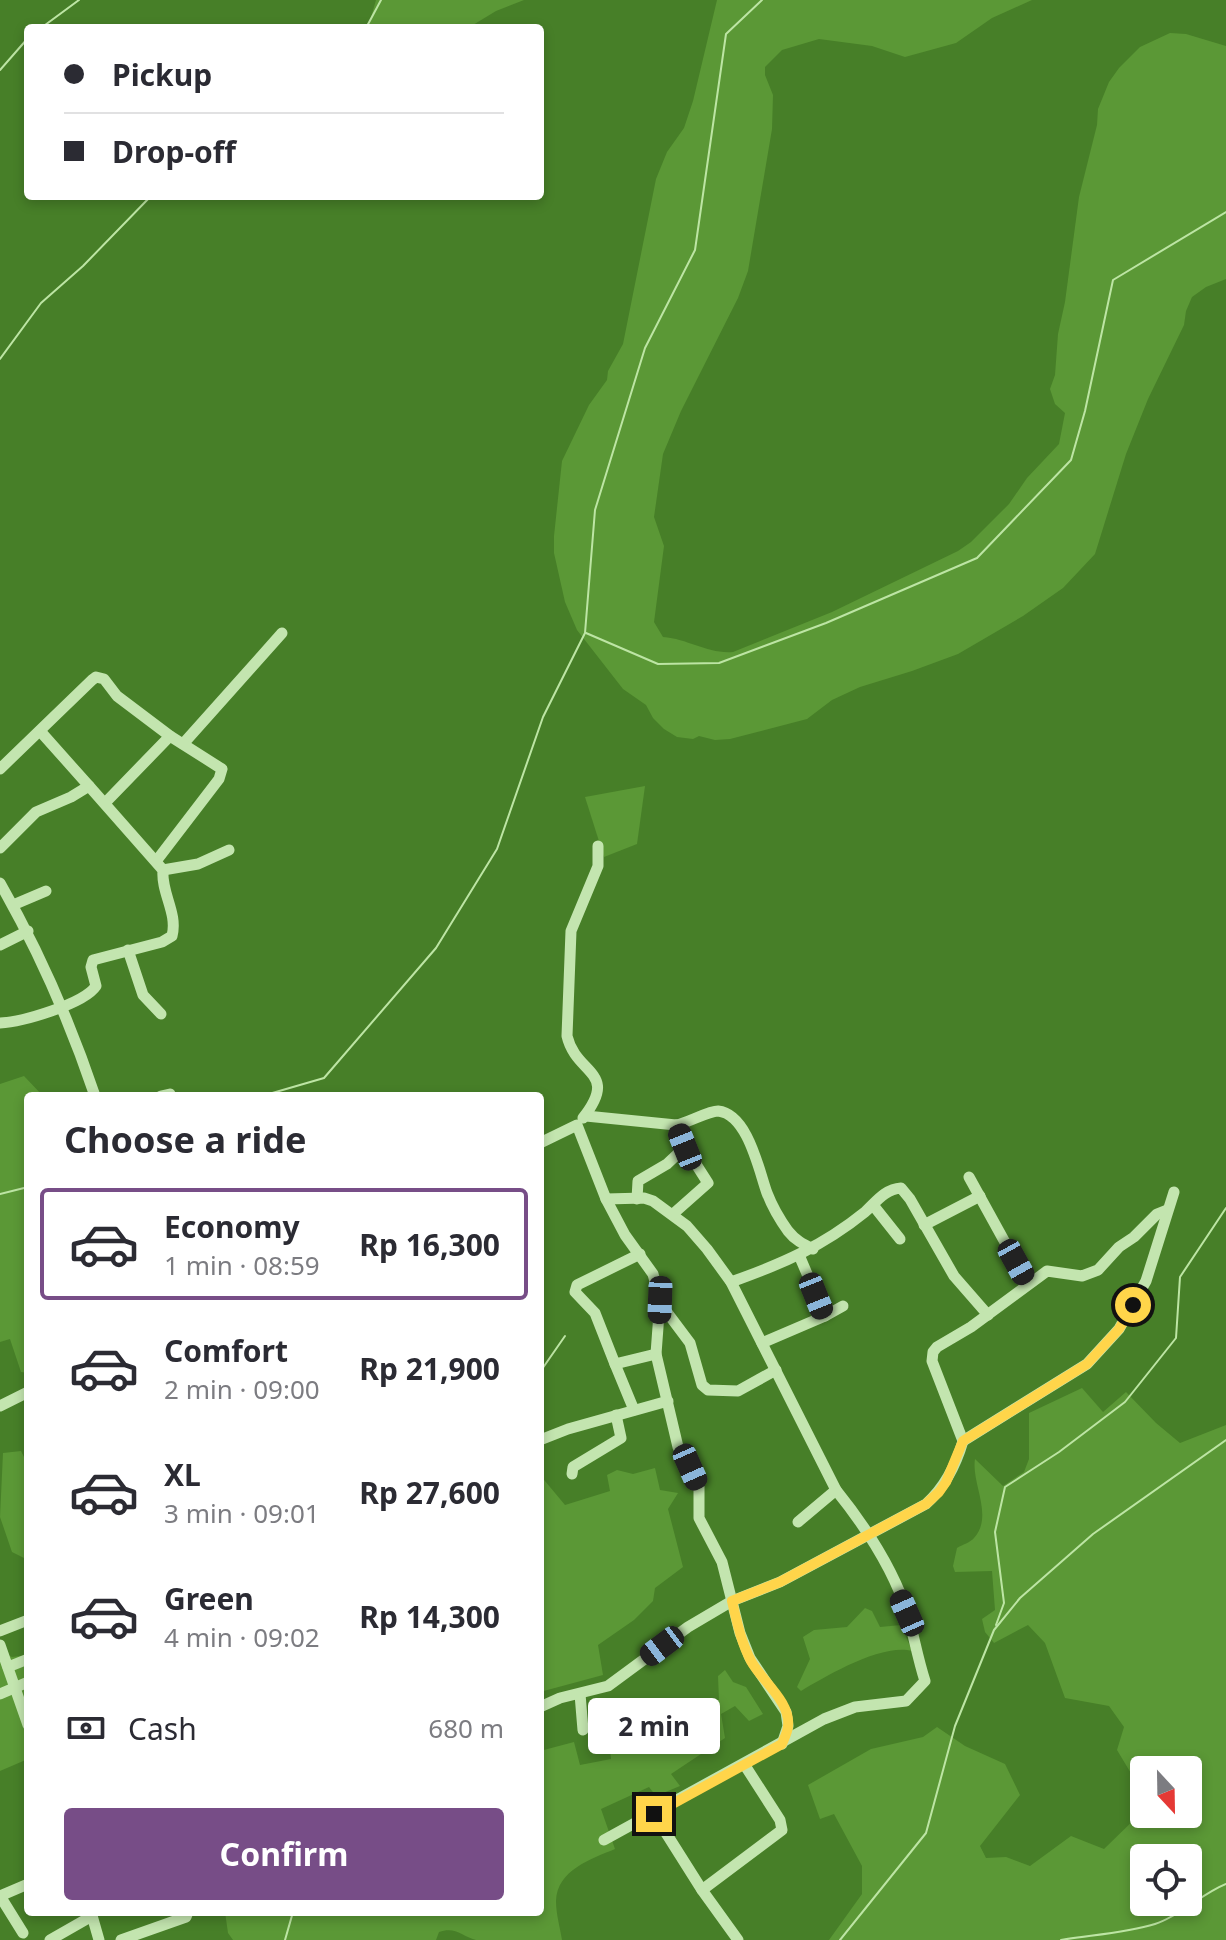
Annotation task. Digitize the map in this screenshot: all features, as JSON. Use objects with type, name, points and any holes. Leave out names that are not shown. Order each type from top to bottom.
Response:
[{"type":"street","points":[[183,744],[282,633]]},
{"type":"street","points":[[0,769],[92,680],[100,677],[117,696],[170,736],[218,765],[223,773],[160,865]]},
{"type":"street","points":[[0,1023],[25,1020],[89,994],[95,989],[93,960],[162,942],[172,936],[174,925],[160,865],[40,731]]},
{"type":"street","points":[[106,802],[170,736]]},
{"type":"street","points":[[0,848],[36,812],[89,786]]},
{"type":"street","points":[[544,1141],[581,1120],[596,1099],[594,1076],[571,1047],[567,1036],[571,931],[598,866],[598,846]]},
{"type":"street","points":[[160,865],[198,864],[229,850]]},
{"type":"street","points":[[0,883],[28,931],[62,1005],[94,1092]]},
{"type":"street","points":[[13,905],[46,891]]},
{"type":"street","points":[[0,945],[28,931]]},
{"type":"street","points":[[128,950],[143,995],[161,1014]]},
{"type":"street","points":[[581,1120],[676,1125],[720,1111],[738,1125],[750,1141],[769,1198],[783,1224],[799,1242],[813,1249]]},
{"type":"street","points":[[581,1120],[606,1199],[625,1235],[653,1274],[660,1300],[656,1354],[678,1447],[699,1487],[699,1518],[722,1562],[740,1633],[750,1658],[786,1712],[788,1726],[782,1744]]},
{"type":"street","points":[[673,1214],[708,1183],[685,1147],[676,1125]]},
{"type":"street","points":[[637,1199],[638,1181],[667,1164],[685,1147]]},
{"type":"street","points":[[969,1177],[1028,1284]]},
{"type":"street","points":[[731,1282],[813,1249],[836,1235],[886,1193],[901,1188],[954,1276],[988,1315]]},
{"type":"street","points":[[544,1705],[617,1681],[688,1627],[732,1601],[780,1582],[868,1536],[916,1510],[939,1492],[963,1441],[1087,1364],[1119,1329],[1146,1281],[1174,1192]]},
{"type":"street","points":[[924,1225],[980,1196]]},
{"type":"street","points":[[604,1840],[845,1710],[906,1701],[925,1681],[907,1613],[893,1581],[860,1520],[836,1490],[731,1282],[707,1249],[673,1214],[653,1201],[606,1199]]},
{"type":"street","points":[[873,1205],[900,1239]]},
{"type":"street","points":[[963,1441],[931,1356],[937,1347],[988,1315],[1047,1271],[1082,1276],[1098,1270],[1119,1247],[1157,1214],[1167,1210]]},
{"type":"street","points":[[634,1410],[599,1321],[574,1288],[640,1254]]},
{"type":"street","points":[[799,1255],[825,1316]]},
{"type":"street","points":[[660,1300],[690,1343],[702,1385],[708,1390],[738,1391],[776,1370]]},
{"type":"street","points":[[762,1343],[843,1306]]},
{"type":"street","points":[[615,1364],[656,1354]]},
{"type":"street","points":[[0,1406],[24,1394]]},
{"type":"street","points":[[544,1439],[668,1401]]},
{"type":"street","points":[[572,1474],[573,1467],[621,1438],[616,1415]]},
{"type":"street","points":[[798,1522],[836,1490]]},
{"type":"street","points":[[0,1631],[24,1622]]},
{"type":"street","points":[[0,1645],[24,1713]]},
{"type":"street","points":[[8,1667],[24,1661]]},
{"type":"street","points":[[0,1694],[24,1684]]},
{"type":"street","points":[[580,1694],[583,1730]]},
{"type":"street","points":[[702,1890],[782,1830],[780,1820],[744,1764]]},
{"type":"street","points":[[654,1814],[738,1940]]},
{"type":"street","points":[[23,1933],[0,1896],[24,1886]]},
{"type":"street","points":[[50,1940],[89,1916]]},
{"type":"street","points":[[93,1916],[99,1940]]},
{"type":"street","points":[[121,1940],[183,1916]]},
{"type":"green space","points":[[376,0],[524,0],[475,24],[369,24]]},
{"type":"green space","points":[[717,0],[1032,0],[992,18],[956,43],[905,57],[872,46],[819,39],[782,50],[765,67],[773,95],[772,129],[748,271],[663,454],[654,517],[664,546],[654,622],[663,637],[715,651],[733,652],[832,612],[958,551],[1009,504],[1027,478],[1059,444],[1065,413],[1055,404],[1050,389],[1055,375],[1058,334],[1079,197],[1098,109],[1109,82],[1119,68],[1140,47],[1170,33],[1186,34],[1226,46],[1226,279],[1192,297],[1184,325],[1148,399],[1126,454],[1095,554],[1063,588],[1023,616],[958,654],[860,687],[832,700],[807,719],[715,740],[699,736],[693,739],[677,737],[653,718],[646,705],[623,689],[577,630],[565,602],[554,553],[554,536],[562,461],[589,405],[607,380],[608,371],[623,344],[656,179],[667,152],[684,128]]},
{"type":"green space","points":[[645,786],[637,844],[604,857],[585,797]]},
{"type":"green space","points":[[24,1076],[39,1092],[24,1092],[24,1372],[21,1372],[10,1339],[0,1342],[0,1084]]},
{"type":"green space","points":[[1082,1388],[1103,1412],[1126,1392],[1180,1443],[1226,1425],[1226,1940],[829,1940],[862,1894],[862,1866],[834,1814],[820,1819],[808,1785],[871,1749],[923,1737],[937,1727],[965,1746],[1005,1764],[1020,1795],[980,1846],[986,1858],[1006,1857],[1030,1866],[1071,1836],[1104,1849],[1130,1824],[1130,1828],[1202,1828],[1202,1756],[1130,1756],[1130,1772],[1117,1750],[1124,1727],[1109,1706],[1065,1698],[1045,1643],[1028,1625],[994,1643],[985,1632],[982,1619],[995,1610],[992,1571],[955,1572],[953,1566],[957,1548],[974,1538],[982,1520],[975,1459],[1003,1486],[1024,1472],[1029,1459],[1029,1413]]},
{"type":"green space","points":[[21,1451],[24,1457],[24,1558],[12,1552],[0,1517],[3,1453]]},
{"type":"green space","points":[[655,1468],[660,1490],[678,1493],[668,1509],[683,1567],[655,1588],[653,1601],[634,1620],[598,1645],[603,1675],[544,1691],[544,1480],[565,1505],[610,1491],[607,1475],[617,1470],[633,1474]]},
{"type":"green space","points":[[865,1608],[872,1611],[880,1627],[901,1625],[912,1651],[900,1650],[870,1656],[801,1691],[797,1687],[810,1659],[803,1637],[814,1630],[847,1627]]},
{"type":"green space","points":[[0,1651],[12,1657],[24,1656],[24,1761],[0,1771]]},
{"type":"green space","points":[[725,1670],[733,1682],[746,1687],[763,1714],[749,1721],[735,1706],[721,1714],[725,1738],[671,1774],[680,1786],[656,1796],[649,1787],[601,1809],[615,1849],[577,1867],[562,1881],[556,1901],[562,1940],[476,1940],[450,1930],[439,1932],[436,1940],[233,1940],[228,1933],[226,1916],[544,1916],[544,1750],[574,1742],[580,1765],[611,1759],[606,1713],[630,1703],[650,1700],[670,1705],[692,1717],[719,1700],[718,1676]]},
{"type":"waterway","points":[[46,24],[79,0]]},
{"type":"waterway","points":[[368,24],[381,0]]},
{"type":"waterway","points":[[276,1092],[324,1078],[436,948],[497,849],[543,717],[585,633],[595,510],[645,348],[695,250],[726,34],[762,0]]},
{"type":"waterway","points":[[0,70],[24,43]]},
{"type":"waterway","points":[[0,359],[41,303],[83,266],[147,200]]},
{"type":"waterway","points":[[586,633],[658,664],[719,663],[826,623],[977,558],[1071,460],[1085,411],[1113,280],[1226,212]]},
{"type":"waterway","points":[[0,1194],[24,1188]]},
{"type":"waterway","points":[[996,1625],[1004,1603],[995,1532],[1005,1487],[1059,1452],[1125,1402],[1176,1338],[1180,1277],[1226,1208]]},
{"type":"waterway","points":[[544,1366],[565,1336]]},
{"type":"waterway","points":[[840,1940],[926,1833],[955,1726],[994,1630],[1020,1598],[1093,1534],[1226,1440]]},
{"type":"waterway","points":[[1061,1940],[1155,1924],[1226,1884]]},
{"type":"waterway","points":[[285,1940],[292,1916]]},
{"type":"route","points":[[654,1814],[782,1744],[788,1726],[786,1712],[750,1658],[732,1601],[780,1582],[926,1504],[946,1482],[963,1441],[1087,1364],[1119,1329],[1133,1305]]}]
